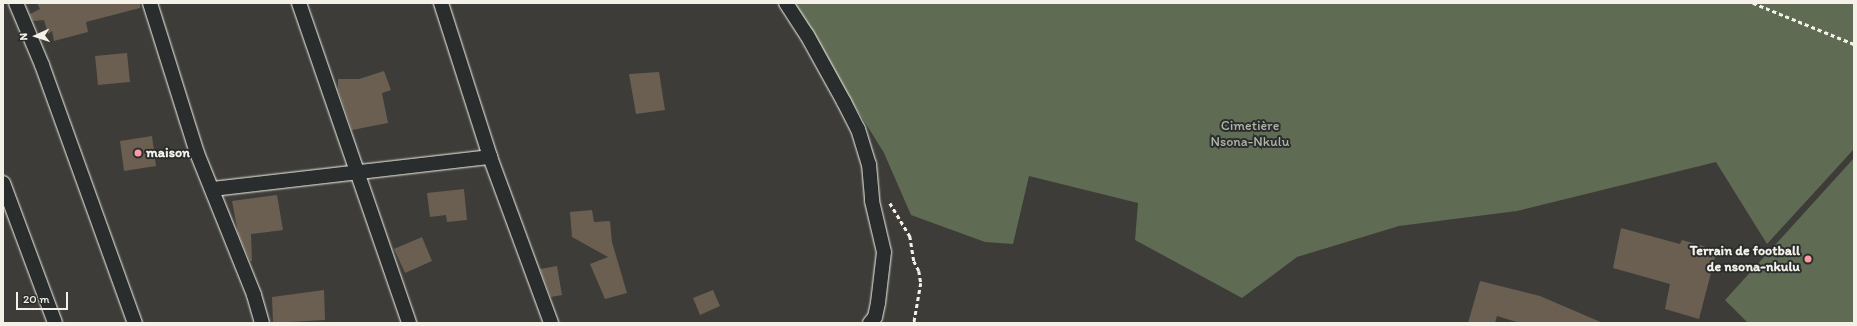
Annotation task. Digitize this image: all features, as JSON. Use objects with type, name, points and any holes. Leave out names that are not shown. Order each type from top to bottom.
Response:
[{"type":"street","points":[[16,3],[42,65],[136,323]]},
{"type":"street","points":[[150,3],[198,153],[254,295],[262,323]]},
{"type":"street","points":[[299,3],[356,173],[409,323]]},
{"type":"street","points":[[441,3],[490,157],[551,323]]},
{"type":"street","points":[[786,3],[807,35],[858,129],[869,164],[872,201],[884,252],[878,303],[875,317],[870,323]]},
{"type":"street","points":[[213,189],[490,157]]},
{"type":"street","points":[[4,189],[52,322]]},
{"type":"path","points":[[1753,3],[1854,44]]},
{"type":"path","points":[[889,199],[910,236],[914,261],[919,271],[921,283],[914,323]]},
{"type":"green space","name":"Cimetière Nsona-Nkulu","points":[[791,3],[1854,3],[1854,149],[1767,244],[1716,162],[1517,211],[1399,226],[1297,257],[1242,298],[1135,240],[1138,203],[1029,176],[1013,244],[985,242],[911,215],[884,153]]},
{"type":"green space","name":"Terrain de football de nsona-nkulu","points":[[1854,158],[1854,323],[1748,323],[1725,300]]},
{"type":"building","points":[[37,3],[140,3],[140,8],[86,22],[88,32],[54,41],[52,31],[48,34],[44,20],[33,21],[30,14],[40,9]]},
{"type":"building","points":[[127,53],[130,82],[98,85],[95,56]]},
{"type":"building","points":[[384,71],[391,90],[382,93],[388,123],[352,130],[338,89],[338,79],[359,79]]},
{"type":"building","points":[[659,72],[665,110],[636,114],[629,74]]},
{"type":"building","name":"maison","points":[[152,136],[156,166],[124,171],[120,141]]},
{"type":"building","points":[[464,189],[467,220],[447,222],[446,215],[430,217],[427,193]]},
{"type":"building","points":[[277,195],[283,230],[251,234],[252,261],[250,261],[238,233],[232,201]]},
{"type":"building","points":[[592,210],[594,222],[610,221],[612,242],[627,293],[605,299],[590,264],[608,257],[572,237],[570,212]]},
{"type":"building","points":[[1621,228],[1680,244],[1682,240],[1717,250],[1699,319],[1665,309],[1670,284],[1613,268]]},
{"type":"building","points":[[422,237],[432,261],[405,273],[394,249]]},
{"type":"building","points":[[557,266],[562,295],[551,297],[540,269]]},
{"type":"building","points":[[1480,281],[1540,296],[1603,323],[1520,323],[1497,316],[1495,323],[1468,323]]},
{"type":"building","points":[[324,290],[325,320],[273,323],[272,297]]},
{"type":"building","points":[[713,290],[720,306],[700,315],[693,298]]},
{"type":"place","name":"maison","points":[[138,153]]},
{"type":"place","name":"Terrain de football de nsona-nkulu","points":[[1808,259]]}]
